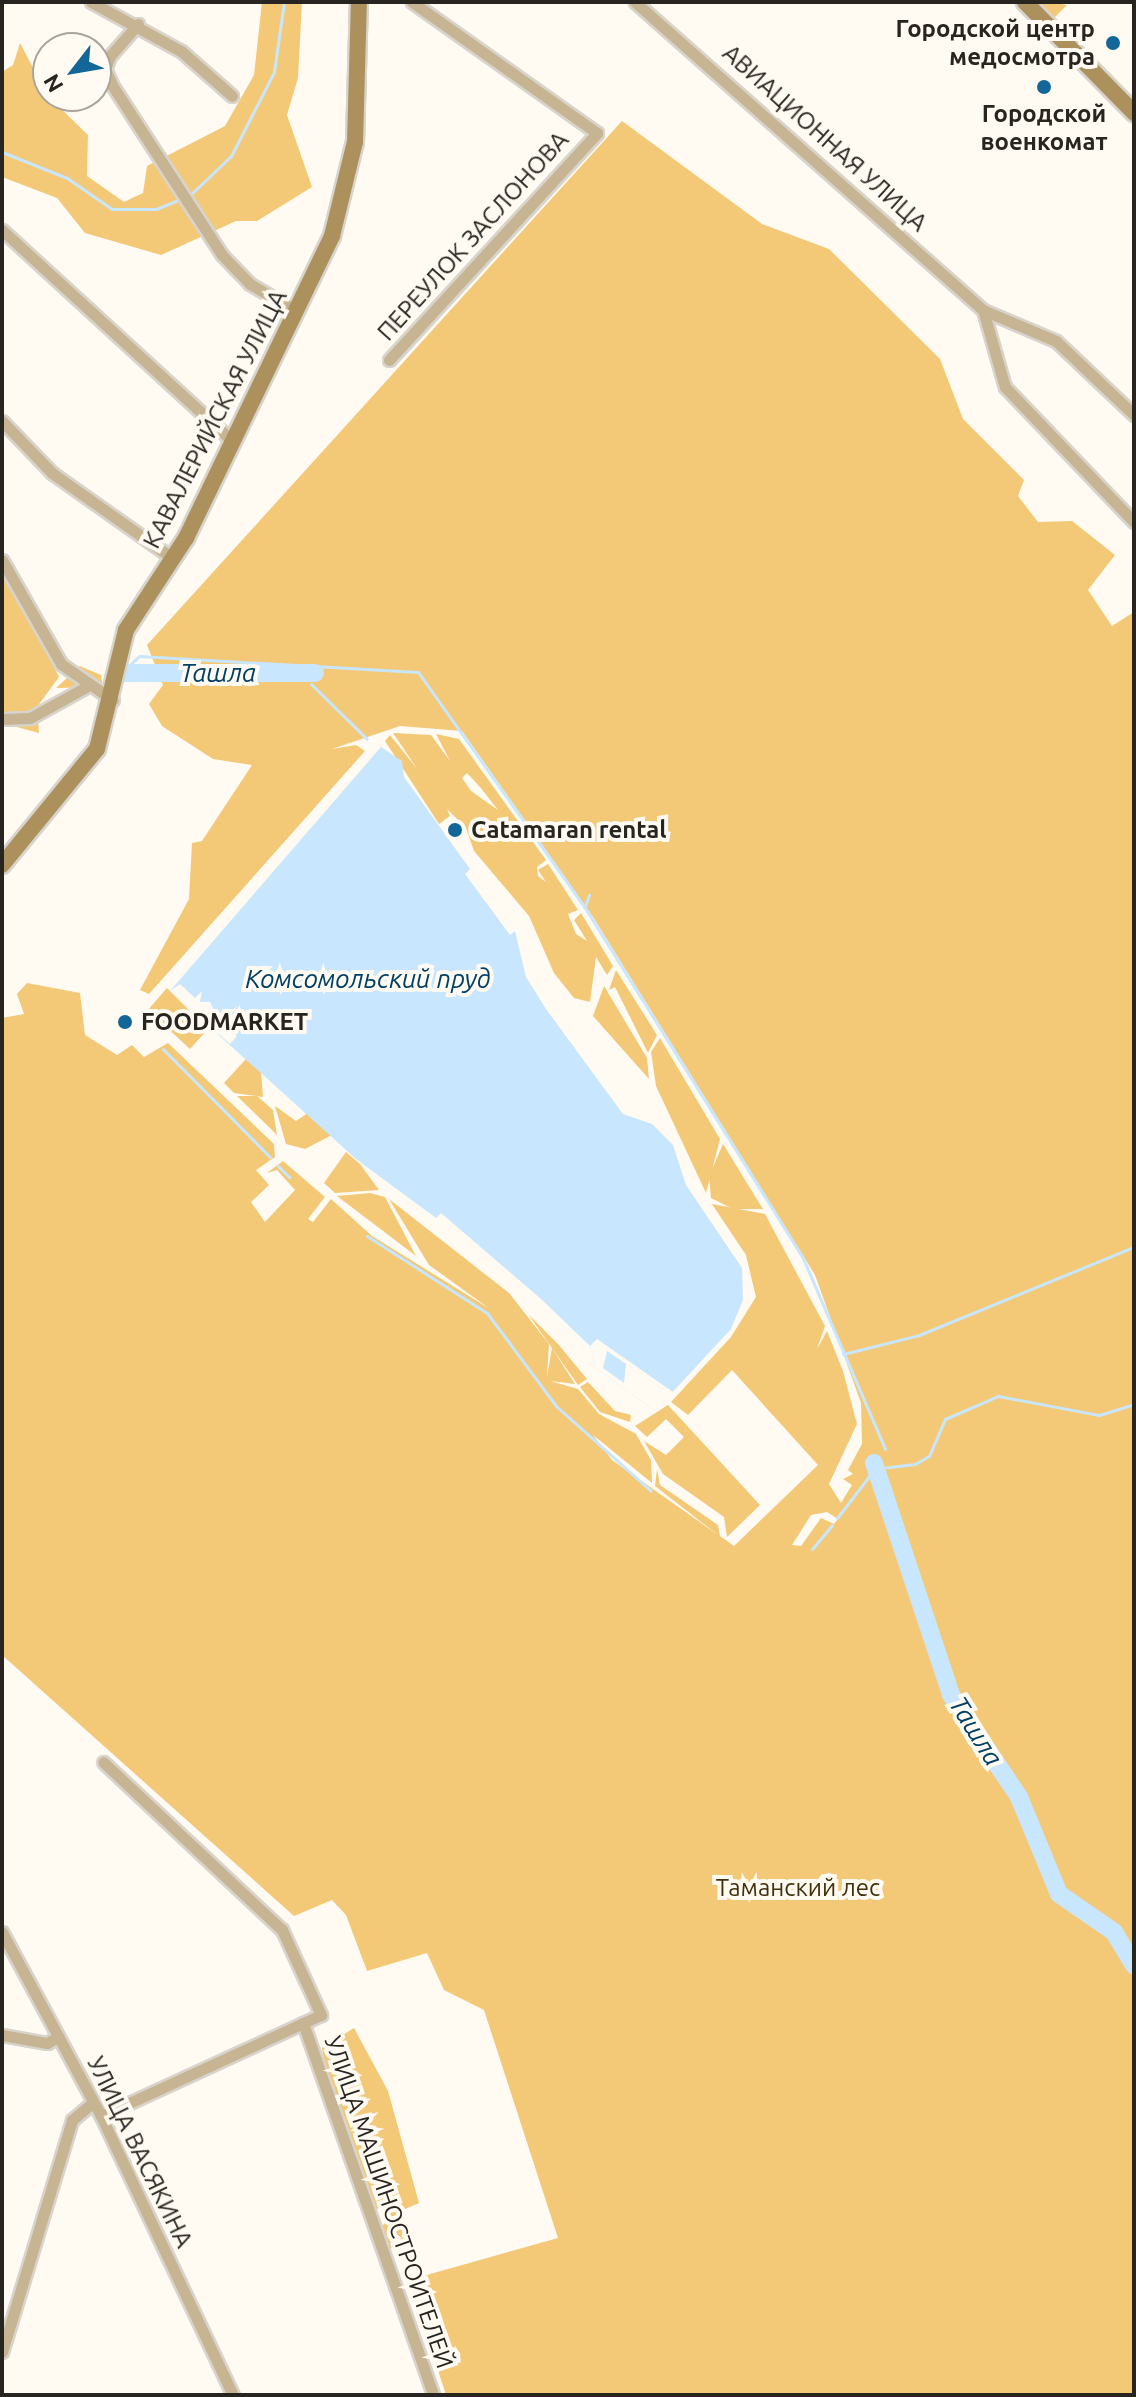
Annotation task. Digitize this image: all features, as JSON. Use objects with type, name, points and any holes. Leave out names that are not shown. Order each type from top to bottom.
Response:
[{"type":"street","points":[[91,2],[138,24],[232,96]]},
{"type":"street","name":"КАВАЛЕРИЙСКАЯ УЛИЦА","points":[[2,865],[97,749],[113,700],[126,630],[174,559],[296,311],[350,178],[359,2]]},
{"type":"street","name":"ПЕРЕУЛОК ЗАСЛОНОВА","points":[[389,360],[597,133],[412,2]]},
{"type":"street","name":"АВИАЦИОННАЯ УЛИЦА","points":[[635,2],[983,310],[1056,341],[1134,415]]},
{"type":"street","points":[[1025,2],[1134,113]]},
{"type":"street","points":[[138,24],[105,69],[194,216],[250,284],[296,311]]},
{"type":"street","points":[[2,230],[233,442]]},
{"type":"street","points":[[983,310],[1005,387],[1134,522]]},
{"type":"street","points":[[2,421],[52,473],[174,559]]},
{"type":"street","points":[[2,560],[53,653],[86,687],[113,700]]},
{"type":"street","points":[[2,719],[30,718],[86,687]]},
{"type":"street","name":"УЛИЦА МАШИНОСТРОИТЕЛЕЙ","points":[[103,1762],[282,1930],[321,2015],[303,2023],[433,2395]]},
{"type":"street","name":"УЛИЦА ВАСЯКИНА","points":[[2,1932],[101,2116],[233,2395]]},
{"type":"street","points":[[101,2116],[303,2023]]},
{"type":"street","points":[[2,2035],[47,2043],[58,2037]]},
{"type":"street","points":[[2,2352],[72,2120],[92,2103]]},
{"type":"green space","points":[[262,2],[302,2],[298,78],[287,115],[312,187],[257,221],[236,221],[161,255],[85,233],[57,198],[2,177],[2,72],[13,65],[20,43],[32,66],[32,112],[64,112],[88,135],[87,176],[124,202],[143,193],[147,166],[225,126],[254,75]]},
{"type":"green space","points":[[1030,2],[1051,2],[1067,5],[1050,22]]},
{"type":"green space","name":"Таманский лес","points":[[622,121],[762,224],[829,249],[940,359],[963,419],[1024,480],[1018,496],[1038,522],[1072,521],[1115,555],[1088,590],[1112,626],[1134,612],[1134,2395],[446,2395],[409,2280],[558,2238],[484,2010],[444,1990],[427,1953],[367,1971],[346,1915],[332,1900],[294,1916],[2,1655],[2,1018],[24,1014],[17,994],[27,983],[80,993],[85,1035],[117,1055],[132,1045],[144,1057],[168,1043],[274,1144],[275,1157],[256,1170],[269,1185],[251,1202],[265,1222],[295,1190],[277,1170],[267,1173],[283,1161],[325,1197],[308,1219],[313,1222],[331,1199],[372,1236],[490,1309],[429,1265],[389,1199],[509,1293],[549,1344],[547,1376],[552,1348],[575,1384],[550,1381],[578,1389],[599,1414],[636,1434],[651,1460],[652,1483],[593,1435],[612,1460],[718,1535],[655,1486],[657,1469],[660,1485],[718,1525],[720,1536],[734,1546],[818,1465],[732,1370],[688,1415],[671,1402],[731,1337],[756,1297],[746,1255],[712,1204],[765,1214],[825,1326],[817,1349],[827,1331],[843,1371],[857,1424],[829,1484],[841,1503],[852,1485],[843,1479],[853,1474],[848,1470],[862,1444],[861,1403],[815,1275],[593,917],[462,731],[400,726],[332,749],[356,745],[365,751],[149,994],[140,990],[189,899],[192,843],[202,841],[252,765],[213,759],[162,726],[149,704],[163,685],[147,645]],"holes":[[[827,1512],[838,1519],[834,1524],[821,1518],[801,1546],[792,1545],[811,1515]]]},
{"type":"green space","points":[[2,566],[59,677],[37,707],[39,733],[2,723]]},
{"type":"green space","points":[[80,666],[101,675],[103,687],[56,688]]},
{"type":"green space","points":[[393,733],[431,735],[450,761],[436,734],[459,739],[546,860],[537,867],[538,876],[546,882],[538,870],[548,864],[578,910],[568,914],[576,934],[587,941],[574,920],[581,913],[613,966],[607,975],[596,957],[590,1002],[574,998],[554,973],[529,916],[474,851],[466,828],[447,809],[450,816],[439,824],[385,741],[390,735],[418,770]],"holes":[[[467,773],[498,810],[471,791],[462,778]]]},
{"type":"green space","points":[[616,970],[657,1035],[648,1053],[615,987],[609,990]]},
{"type":"green space","points":[[604,986],[647,1058],[649,1079],[593,1016]]},
{"type":"green space","points":[[167,988],[208,1029],[190,1049],[148,1010]]},
{"type":"green space","points":[[660,1038],[720,1139],[706,1193],[656,1086],[651,1052]]},
{"type":"green space","points":[[246,1059],[261,1072],[263,1097],[234,1093],[224,1083]]},
{"type":"green space","points":[[237,1096],[257,1096],[273,1110],[277,1135]]},
{"type":"green space","points":[[275,1106],[296,1121],[308,1113],[332,1135],[305,1149],[286,1144]]},
{"type":"green space","points":[[723,1144],[763,1209],[733,1209],[711,1198],[709,1176]]},
{"type":"green space","points":[[346,1152],[360,1164],[379,1190],[335,1193],[324,1183]]},
{"type":"green space","points":[[370,1193],[385,1197],[416,1256],[337,1196]]},
{"type":"green space","points":[[528,1314],[558,1344],[587,1379],[578,1385]]},
{"type":"green space","points":[[588,1382],[615,1411],[631,1415],[630,1422],[600,1412],[580,1387]]},
{"type":"green space","points":[[668,1405],[760,1505],[727,1537],[724,1517],[663,1474],[644,1441],[666,1455],[684,1437],[666,1419],[647,1437],[635,1426]]},
{"type":"green space","points":[[354,2028],[388,2091],[419,2203],[396,2213],[406,2241],[390,2249],[381,2227],[392,2216],[374,2207],[324,2065],[322,2048]]},
{"type":"water","name":"Комсомольский пруд","points":[[381,747],[402,761],[404,777],[470,869],[465,874],[510,935],[515,931],[526,977],[546,1009],[623,1114],[652,1124],[673,1145],[686,1185],[742,1268],[743,1300],[731,1329],[655,1411],[596,1368],[590,1346],[541,1299],[441,1213],[436,1218],[356,1159],[170,991]]},
{"type":"pier","points":[[180,984],[195,998],[202,991],[200,1002],[210,1002],[218,1019],[238,1006],[223,1023],[237,1036],[230,1044],[170,991]]},
{"type":"pier","points":[[597,1339],[673,1392],[655,1411],[596,1368],[590,1346]],"holes":[[[607,1351],[626,1364],[624,1383],[603,1368]]]},
{"type":"waterway","points":[[189,196],[231,156],[274,72],[284,2]]},
{"type":"waterway","points":[[2,152],[67,178],[112,209],[156,209],[181,199]]},
{"type":"waterway","points":[[122,672],[139,656],[418,672],[587,911],[802,1256],[885,1449]]},
{"type":"waterway","name":"Ташла","points":[[121,673],[315,673]]},
{"type":"waterway","name":"Ташла","points":[[299,673],[303,677]]},
{"type":"waterway","points":[[311,684],[367,739]]},
{"type":"waterway","points":[[585,906],[589,895]]},
{"type":"waterway","points":[[163,1049],[270,1157]]},
{"type":"waterway","points":[[278,1166],[289,1177]]},
{"type":"waterway","points":[[367,1236],[487,1313],[556,1406],[651,1491]]},
{"type":"waterway","points":[[843,1354],[919,1335],[1134,1247]]},
{"type":"waterway","points":[[873,1469],[915,1464],[929,1456],[945,1419],[998,1396],[1099,1415],[1134,1404]]},
{"type":"waterway","name":"Ташла","points":[[874,1463],[951,1695],[1019,1797],[1059,1894],[1114,1932],[1134,1965]]},
{"type":"waterway","points":[[837,1518],[873,1471]]},
{"type":"waterway","points":[[812,1549],[832,1525]]},
{"type":"place","name":"Городской центр медосмотра","points":[[1113,43]]},
{"type":"place","name":"Городской военкомат","points":[[1044,87]]},
{"type":"place","name":"Catamaran rental","points":[[455,830]]},
{"type":"place","name":"FOODMARKET","points":[[125,1022]]}]
